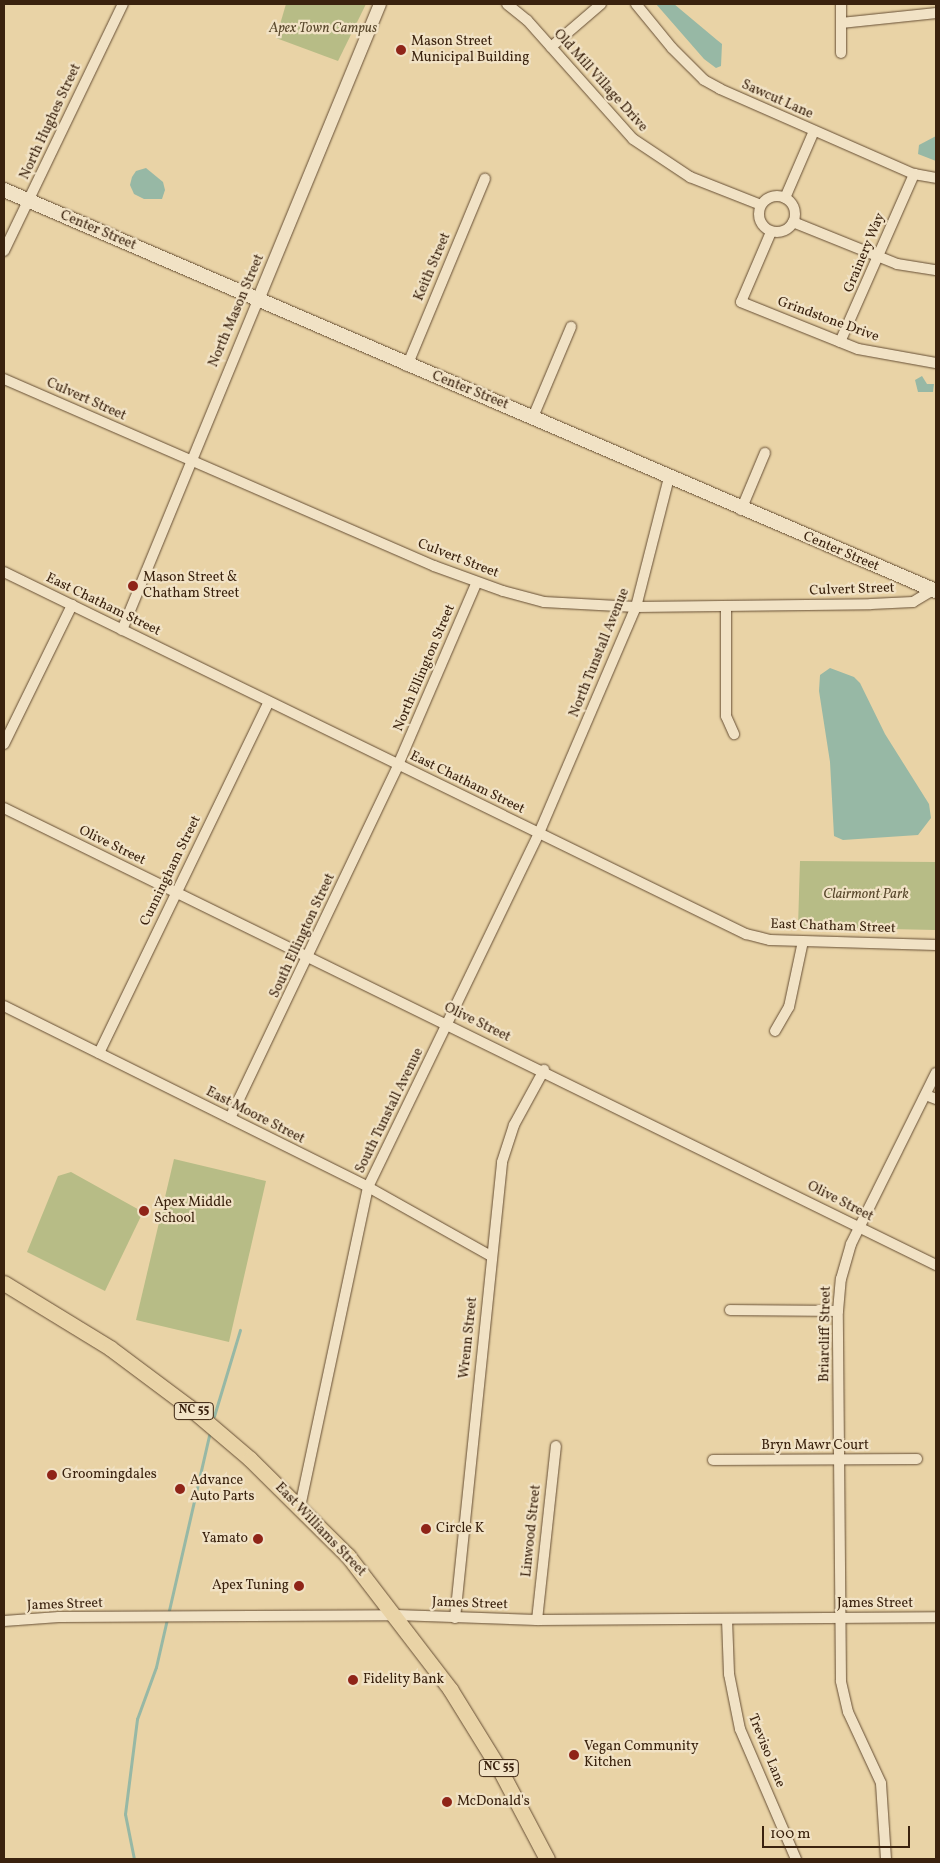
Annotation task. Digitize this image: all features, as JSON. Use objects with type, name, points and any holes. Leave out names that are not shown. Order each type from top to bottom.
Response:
[{"type":"main road","name":"Center Street","points":[[4,190],[407,366],[533,417],[741,510],[935,590]]},
{"type":"main road","name":"East Williams Street","points":[[4,1283],[110,1348],[160,1384],[236,1447],[300,1507],[348,1556],[396,1615],[465,1712],[514,1796],[547,1859]]},
{"type":"street","name":"North Hughes Street","points":[[4,251],[123,4]]},
{"type":"street","name":"North Mason Street","points":[[122,630],[380,4]]},
{"type":"street","name":"Old Mill Village Drive","points":[[507,4],[551,47],[621,128],[652,154],[690,176],[761,205]]},
{"type":"street","points":[[551,47],[602,4]]},
{"type":"street","name":"Sawcut Lane","points":[[636,4],[704,80],[814,131],[914,174],[936,178]]},
{"type":"street","points":[[841,4],[841,54]]},
{"type":"street","points":[[841,23],[936,13]]},
{"type":"street","points":[[785,198],[814,131]]},
{"type":"street","name":"Grainery Way","points":[[840,342],[914,174]]},
{"type":"street","name":"Keith Street","points":[[407,366],[485,179]]},
{"type":"street","points":[[774,196],[785,198],[795,211],[793,222],[786,230],[771,232],[760,221],[761,205],[774,196]]},
{"type":"street","points":[[793,222],[897,264],[936,270]]},
{"type":"street","name":"Grindstone Drive","points":[[771,232],[741,302],[840,342],[900,359],[936,363]]},
{"type":"street","points":[[533,417],[571,327]]},
{"type":"street","name":"Culvert Street","points":[[4,379],[477,582],[556,604],[636,607],[894,604],[913,602],[935,590]]},
{"type":"street","points":[[741,510],[765,453]]},
{"type":"street","name":"North Tunstall Avenue","points":[[539,833],[636,607],[669,478]]},
{"type":"street","name":"East Chatham Street","points":[[4,572],[746,934],[770,940],[936,945]]},
{"type":"street","name":"North Ellington Street","points":[[398,765],[477,582]]},
{"type":"street","points":[[4,744],[72,605]]},
{"type":"street","points":[[726,606],[726,716],[734,734]]},
{"type":"street","name":"Cunningham Street","points":[[99,1052],[269,702]]},
{"type":"street","name":"South Ellington Street","points":[[230,1118],[309,957],[398,765]]},
{"type":"street","name":"Olive Street","points":[[4,808],[175,893],[544,1070],[936,1265]]},
{"type":"street","name":"South Tunstall Avenue","points":[[300,1507],[368,1187],[539,833]]},
{"type":"street","points":[[775,1031],[790,1007],[803,941]]},
{"type":"street","name":"East Moore Street","points":[[4,1006],[368,1187],[491,1256]]},
{"type":"street","name":"Wrenn Street","points":[[455,1618],[491,1256],[507,1142],[544,1070]]},
{"type":"street","name":"Briarcliff Street","points":[[886,1859],[885,1801],[881,1784],[844,1698],[839,1617],[838,1311],[841,1279],[858,1227],[931,1097],[936,1073]]},
{"type":"street","points":[[730,1310],[838,1311]]},
{"type":"street","name":"Linwood Street","points":[[537,1620],[556,1446]]},
{"type":"street","name":"Bryn Mawr Court","points":[[713,1460],[917,1459]]},
{"type":"street","name":"James Street","points":[[4,1621],[59,1617],[396,1615],[537,1620],[936,1617]]},
{"type":"street","name":"Treviso Lane","points":[[728,1619],[728,1674],[740,1729],[796,1859]]},
{"type":"green space","name":"Apex Town Campus","points":[[286,4],[366,4],[338,61],[276,38]]},
{"type":"green space","name":"Clairmont Park","points":[[800,861],[936,862],[936,930],[798,927]]},
{"type":"green space","points":[[174,1159],[266,1181],[229,1342],[136,1320]]},
{"type":"green space","points":[[71,1172],[143,1212],[105,1291],[27,1252],[58,1176]]},
{"type":"shaded area","points":[[656,4],[674,4],[722,44],[721,66],[716,68],[704,59]]},
{"type":"shaded area","points":[[936,136],[936,161],[918,154],[919,145]]},
{"type":"shaded area","points":[[146,168],[163,182],[165,190],[162,199],[144,199],[134,194],[130,185],[132,177],[136,171]]},
{"type":"shaded area","points":[[922,376],[927,384],[934,384],[933,392],[918,392],[915,380]]},
{"type":"shaded area","points":[[830,668],[854,677],[860,683],[885,734],[929,804],[931,818],[918,835],[843,840],[834,836],[830,762],[819,691],[820,675]]},
{"type":"waterway","points":[[214,1416],[240,1330]]},
{"type":"waterway","points":[[134,1859],[125,1814],[137,1719],[156,1667],[209,1435]]},
{"type":"place","name":"Mason Street Municipal Building","points":[[401,50]]},
{"type":"place","name":"Mason Street & Chatham Street","points":[[133,586]]},
{"type":"place","name":"Apex Middle School","points":[[144,1211]]},
{"type":"place","name":"Groomingdales","points":[[52,1475]]},
{"type":"place","name":"Advance Auto Parts","points":[[180,1489]]},
{"type":"place","name":"Circle K","points":[[426,1529]]},
{"type":"place","name":"Yamato","points":[[258,1539]]},
{"type":"place","name":"Apex Tuning","points":[[299,1586]]},
{"type":"place","name":"Fidelity Bank","points":[[353,1680]]},
{"type":"place","name":"Vegan Community Kitchen","points":[[574,1755]]},
{"type":"place","name":"McDonald's","points":[[447,1802]]}]
